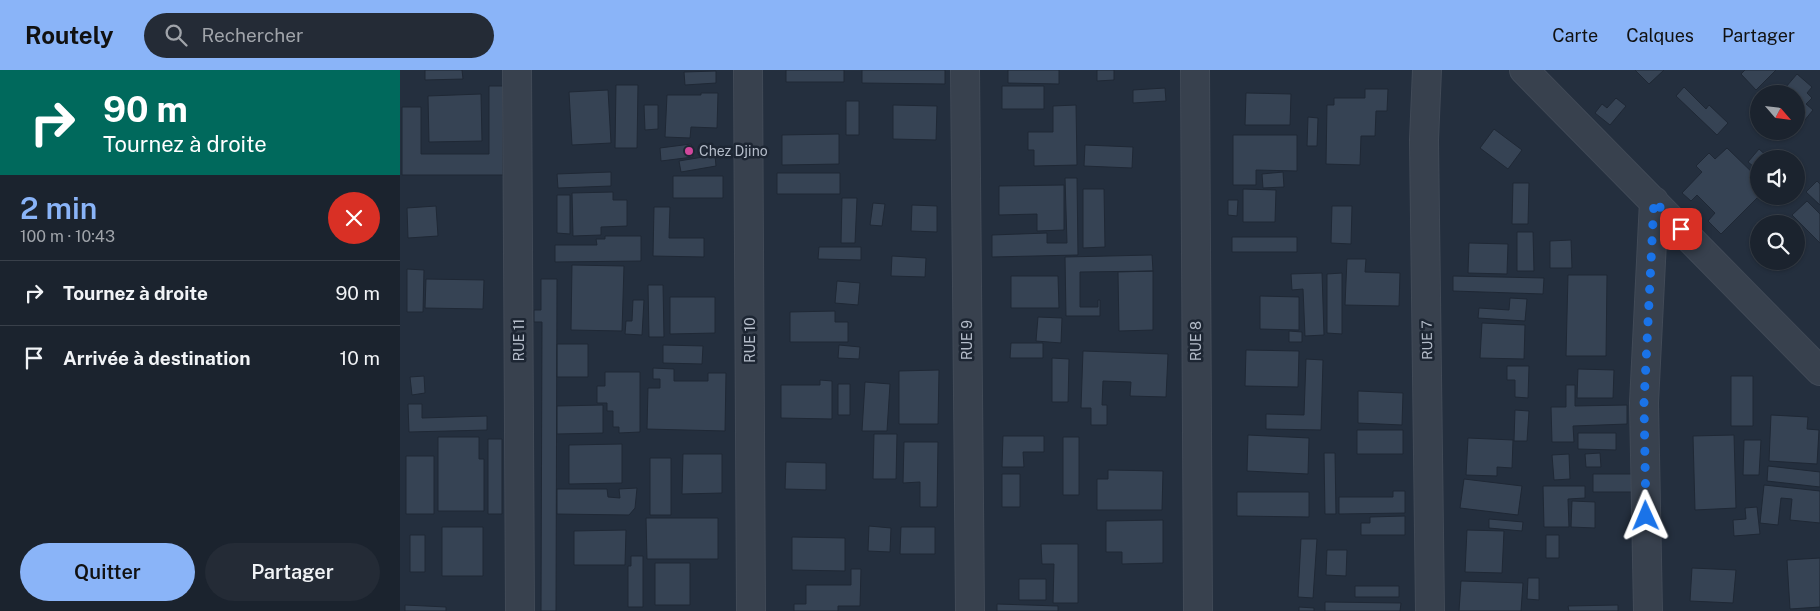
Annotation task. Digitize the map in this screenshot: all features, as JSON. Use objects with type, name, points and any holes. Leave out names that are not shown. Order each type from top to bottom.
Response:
[{"type":"street","name":"RUE 11","points":[[517,70],[520,611]]},
{"type":"street","name":"RUE 10","points":[[748,70],[751,611]]},
{"type":"street","name":"RUE 9","points":[[965,70],[970,611]]},
{"type":"street","name":"RUE 8","points":[[1195,70],[1198,611]]},
{"type":"street","name":"RUE 7","points":[[1427,70],[1424,140],[1430,611]]},
{"type":"street","points":[[1524,70],[1820,371]]},
{"type":"street","points":[[1648,611],[1644,403],[1654,201]]},
{"type":"building","points":[[425,70],[462,70],[463,79],[425,80]]},
{"type":"building","points":[[786,70],[844,70],[844,82],[786,82]]},
{"type":"building","points":[[862,70],[945,70],[945,84],[862,83]]},
{"type":"building","points":[[1008,70],[1059,70],[1059,84],[1008,83]]},
{"type":"building","points":[[1097,70],[1114,70],[1114,80],[1097,81]]},
{"type":"building","points":[[1635,70],[1664,70],[1649,84]]},
{"type":"building","points":[[1745,70],[1776,70],[1761,85],[1751,85],[1741,74]]},
{"type":"building","points":[[716,71],[716,83],[685,85],[684,72]]},
{"type":"building","points":[[1797,74],[1812,87],[1807,93],[1812,98],[1806,104],[1813,110],[1805,120],[1805,85],[1788,85]]},
{"type":"building","points":[[616,85],[638,85],[637,148],[615,148]]},
{"type":"building","points":[[489,86],[503,86],[503,175],[402,175],[402,107],[421,107],[421,154],[489,154]]},
{"type":"building","points":[[1002,86],[1044,86],[1044,109],[1002,109]]},
{"type":"building","points":[[1684,87],[1706,109],[1709,105],[1728,123],[1717,135],[1676,96]]},
{"type":"building","points":[[1165,88],[1166,101],[1133,103],[1133,90]]},
{"type":"building","points":[[1365,89],[1388,89],[1387,111],[1376,111],[1375,136],[1361,136],[1360,165],[1326,164],[1327,105],[1334,105],[1334,98],[1365,98]]},
{"type":"building","points":[[608,90],[611,143],[572,145],[569,92]]},
{"type":"building","points":[[701,93],[718,93],[717,128],[691,127],[690,138],[665,137],[667,95],[701,95]]},
{"type":"building","points":[[1246,93],[1291,94],[1290,125],[1245,125]]},
{"type":"building","points":[[481,94],[482,141],[429,142],[428,96]]},
{"type":"building","points":[[1616,98],[1626,106],[1610,125],[1595,113],[1602,104],[1607,108]]},
{"type":"building","points":[[846,101],[859,101],[859,135],[846,135]]},
{"type":"building","points":[[644,105],[658,105],[658,129],[645,130]]},
{"type":"building","points":[[893,105],[937,106],[936,140],[893,139]]},
{"type":"building","points":[[1076,105],[1077,165],[1034,166],[1034,150],[1028,150],[1028,132],[1053,132],[1053,106]]},
{"type":"building","points":[[1308,117],[1318,118],[1317,146],[1307,146]]},
{"type":"building","points":[[1494,129],[1522,150],[1508,169],[1480,148]]},
{"type":"building","points":[[839,134],[839,164],[782,165],[782,135]]},
{"type":"building","points":[[1233,135],[1297,135],[1297,171],[1256,170],[1256,185],[1233,185]]},
{"type":"building","points":[[691,144],[693,157],[661,161],[660,148]]},
{"type":"building","points":[[1085,145],[1133,147],[1132,168],[1084,166]]},
{"type":"building","points":[[1727,148],[1750,170],[1750,205],[1721,234],[1708,221],[1715,213],[1697,195],[1691,201],[1682,193],[1702,172],[1696,166],[1709,153],[1715,159]]},
{"type":"building","points":[[715,155],[716,166],[681,172],[679,161]]},
{"type":"building","points":[[611,172],[611,186],[558,188],[557,174]]},
{"type":"building","points":[[1283,172],[1284,187],[1263,188],[1262,174]]},
{"type":"building","points":[[777,173],[840,173],[840,194],[777,194]]},
{"type":"building","points":[[673,176],[723,176],[723,198],[673,198]]},
{"type":"building","points":[[1065,178],[1077,178],[1078,255],[992,257],[992,235],[1047,233],[1047,243],[1067,243]]},
{"type":"building","points":[[1817,181],[1820,184],[1820,205],[1806,192]]},
{"type":"building","points":[[1513,183],[1529,183],[1528,224],[1512,224]]},
{"type":"building","points":[[1064,185],[1064,230],[1037,231],[1037,214],[999,215],[999,186]]},
{"type":"building","points":[[1083,189],[1104,189],[1105,247],[1083,248]]},
{"type":"building","points":[[1243,189],[1276,190],[1275,222],[1243,222]]},
{"type":"building","points":[[613,192],[613,200],[627,200],[627,226],[601,227],[601,235],[573,236],[572,193]]},
{"type":"building","points":[[557,195],[570,195],[570,234],[557,233]]},
{"type":"building","points":[[842,198],[857,198],[855,243],[841,243]]},
{"type":"building","points":[[1228,200],[1238,200],[1237,216],[1228,215]]},
{"type":"building","points":[[1807,201],[1820,214],[1820,243],[1805,228],[1805,215],[1792,215],[1805,205]]},
{"type":"building","points":[[873,203],[885,204],[882,226],[870,225]]},
{"type":"building","points":[[912,205],[937,206],[937,232],[911,231]]},
{"type":"building","points":[[436,206],[438,236],[408,238],[407,208]]},
{"type":"building","points":[[1332,206],[1352,206],[1351,244],[1331,243]]},
{"type":"building","points":[[654,207],[670,207],[669,238],[704,238],[704,257],[653,256]]},
{"type":"building","points":[[1517,232],[1533,232],[1534,271],[1517,271]]},
{"type":"building","points":[[605,236],[641,236],[641,261],[555,262],[555,245],[597,245],[596,239],[605,239]]},
{"type":"building","points":[[1232,237],[1297,237],[1297,252],[1232,252]]},
{"type":"building","points":[[1571,240],[1572,268],[1550,268],[1550,241]]},
{"type":"building","points":[[1469,243],[1508,244],[1507,274],[1468,273]]},
{"type":"building","points":[[819,247],[861,247],[861,260],[818,259]]},
{"type":"building","points":[[1152,255],[1153,271],[1080,272],[1080,307],[1098,307],[1098,300],[1100,300],[1100,316],[1066,316],[1065,257]]},
{"type":"building","points":[[892,256],[926,258],[925,277],[891,276]]},
{"type":"building","points":[[1347,259],[1366,259],[1365,272],[1400,273],[1399,306],[1345,305]]},
{"type":"building","points":[[572,265],[624,266],[622,331],[571,330]]},
{"type":"building","points":[[407,269],[424,270],[423,312],[407,312]]},
{"type":"building","points":[[1153,271],[1153,330],[1119,331],[1118,272]]},
{"type":"building","points":[[1322,273],[1324,335],[1305,336],[1303,289],[1292,290],[1291,274]]},
{"type":"building","points":[[1342,273],[1342,334],[1327,333],[1327,274]]},
{"type":"building","points":[[1568,275],[1607,275],[1606,356],[1566,356]]},
{"type":"building","points":[[1011,276],[1058,276],[1059,308],[1011,308]]},
{"type":"building","points":[[1453,276],[1544,278],[1543,294],[1453,291]]},
{"type":"building","points":[[426,279],[484,280],[483,309],[425,308]]},
{"type":"building","points":[[541,279],[557,279],[556,611],[541,611],[542,322],[534,322],[534,310],[541,310]]},
{"type":"building","points":[[837,281],[860,283],[858,305],[835,303]]},
{"type":"building","points":[[648,285],[663,285],[664,337],[649,337]]},
{"type":"building","points":[[1260,296],[1299,297],[1299,330],[1260,329]]},
{"type":"building","points":[[670,297],[715,297],[715,333],[670,334]]},
{"type":"building","points":[[1510,298],[1527,299],[1525,321],[1478,318],[1479,308],[1509,310]]},
{"type":"building","points":[[633,300],[644,300],[642,335],[625,334],[626,321],[632,321]]},
{"type":"building","points":[[835,311],[835,322],[848,322],[848,342],[790,342],[790,312]]},
{"type":"building","points":[[1038,317],[1062,318],[1061,343],[1036,341]]},
{"type":"building","points":[[1482,323],[1525,325],[1524,359],[1480,358]]},
{"type":"building","points":[[1289,331],[1302,332],[1302,342],[1289,342]]},
{"type":"building","points":[[1011,343],[1043,343],[1043,358],[1010,358]]},
{"type":"building","points":[[557,344],[588,344],[588,377],[557,377]]},
{"type":"building","points":[[663,345],[703,346],[702,364],[663,363]]},
{"type":"building","points":[[839,345],[860,347],[859,359],[838,358]]},
{"type":"building","points":[[1246,350],[1299,351],[1298,387],[1245,386]]},
{"type":"building","points":[[1083,351],[1168,354],[1166,397],[1130,396],[1131,382],[1103,381],[1102,405],[1107,405],[1107,425],[1091,425],[1091,408],[1081,408]]},
{"type":"building","points":[[1052,358],[1069,359],[1068,402],[1052,402]]},
{"type":"building","points":[[1306,359],[1323,360],[1321,430],[1266,429],[1266,414],[1304,415]]},
{"type":"building","points":[[1507,366],[1529,366],[1528,398],[1515,397],[1515,380],[1507,380]]},
{"type":"building","points":[[653,368],[674,369],[674,381],[708,381],[708,373],[726,373],[725,431],[647,429],[648,388],[660,388],[660,379],[653,379]]},
{"type":"building","points":[[1578,369],[1614,370],[1613,398],[1577,398]]},
{"type":"building","points":[[939,370],[938,424],[899,424],[899,371]]},
{"type":"building","points":[[605,372],[640,372],[640,432],[619,433],[619,427],[613,427],[613,411],[607,411],[607,403],[597,403],[597,386],[605,386]]},
{"type":"building","points":[[424,376],[425,393],[412,395],[410,377]]},
{"type":"building","points":[[1731,376],[1753,376],[1753,426],[1731,426]]},
{"type":"building","points":[[820,380],[832,381],[832,419],[781,418],[781,385],[820,385]]},
{"type":"building","points":[[865,382],[890,384],[887,431],[862,431]]},
{"type":"building","points":[[838,384],[850,384],[850,415],[838,415]]},
{"type":"building","points":[[1566,385],[1575,385],[1575,406],[1627,405],[1627,424],[1573,426],[1574,442],[1552,442],[1551,407],[1566,407]]},
{"type":"building","points":[[1358,391],[1403,393],[1402,425],[1358,423]]},
{"type":"building","points":[[408,404],[422,404],[422,418],[487,416],[487,430],[409,432]]},
{"type":"building","points":[[603,405],[603,433],[557,434],[557,406]]},
{"type":"building","points":[[1515,410],[1529,411],[1527,441],[1514,441]]},
{"type":"building","points":[[1771,415],[1808,417],[1807,429],[1819,430],[1817,464],[1769,461]]},
{"type":"building","points":[[1357,430],[1403,430],[1403,454],[1357,454]]},
{"type":"building","points":[[1578,433],[1616,433],[1616,450],[1578,449]]},
{"type":"building","points":[[874,434],[897,434],[896,479],[873,479]]},
{"type":"building","points":[[1248,435],[1309,438],[1308,474],[1247,471]]},
{"type":"building","points":[[1734,435],[1736,508],[1695,510],[1693,436]]},
{"type":"building","points":[[1003,436],[1044,436],[1044,452],[1023,452],[1024,467],[1002,467]]},
{"type":"building","points":[[438,437],[479,437],[479,459],[484,459],[484,511],[438,511]]},
{"type":"building","points":[[1063,437],[1079,437],[1079,495],[1063,495]]},
{"type":"building","points":[[1468,438],[1513,440],[1512,468],[1497,467],[1497,476],[1466,475]]},
{"type":"building","points":[[488,439],[502,439],[502,514],[488,514]]},
{"type":"building","points":[[1744,440],[1761,440],[1759,475],[1743,475]]},
{"type":"building","points":[[904,442],[938,442],[937,507],[920,507],[920,482],[903,483]]},
{"type":"building","points":[[622,444],[622,483],[569,484],[569,445]]},
{"type":"building","points":[[1324,453],[1335,453],[1336,514],[1325,514]]},
{"type":"building","points":[[1600,453],[1601,467],[1586,467],[1585,454]]},
{"type":"building","points":[[683,454],[722,454],[722,493],[682,494]]},
{"type":"building","points":[[1569,454],[1570,479],[1554,480],[1552,455]]},
{"type":"building","points":[[406,456],[434,456],[434,514],[406,514]]},
{"type":"building","points":[[650,458],[671,458],[671,515],[650,515]]},
{"type":"building","points":[[786,462],[826,463],[826,490],[785,489]]},
{"type":"building","points":[[1768,466],[1820,472],[1820,487],[1767,481]]},
{"type":"building","points":[[1108,470],[1163,471],[1162,510],[1097,510],[1097,479],[1108,479]]},
{"type":"building","points":[[1002,474],[1020,474],[1020,507],[1002,507]]},
{"type":"building","points":[[1593,474],[1633,474],[1633,492],[1593,492]]},
{"type":"building","points":[[1464,479],[1522,486],[1518,515],[1460,508]]},
{"type":"building","points":[[1764,485],[1820,491],[1820,523],[1790,520],[1792,499],[1781,498],[1778,525],[1760,523]]},
{"type":"building","points":[[1543,486],[1585,486],[1585,498],[1568,499],[1569,527],[1544,527]]},
{"type":"building","points":[[637,488],[635,508],[629,515],[557,514],[557,489],[607,489],[608,497],[620,498],[619,489]]},
{"type":"building","points":[[1393,491],[1405,491],[1405,513],[1339,514],[1339,497],[1393,497]]},
{"type":"building","points":[[1237,492],[1309,492],[1309,517],[1237,516]]},
{"type":"building","points":[[1572,501],[1595,502],[1595,528],[1571,527]]},
{"type":"building","points":[[1757,507],[1760,534],[1734,536],[1733,520],[1746,519],[1745,508]]},
{"type":"building","points":[[1405,516],[1405,535],[1361,535],[1361,523],[1370,523],[1370,517]]},
{"type":"building","points":[[646,518],[718,518],[718,559],[647,559]]},
{"type":"building","points":[[1489,519],[1523,522],[1522,531],[1489,528]]},
{"type":"building","points":[[1163,520],[1163,563],[1122,564],[1122,552],[1106,552],[1106,521]]},
{"type":"building","points":[[869,526],[891,528],[890,552],[868,551]]},
{"type":"building","points":[[442,527],[483,527],[483,576],[442,576]]},
{"type":"building","points":[[901,527],[935,527],[935,554],[900,554]]},
{"type":"building","points":[[626,530],[625,565],[574,565],[574,531]]},
{"type":"building","points":[[1467,530],[1504,531],[1502,573],[1465,572]]},
{"type":"building","points":[[410,535],[425,535],[425,572],[410,572]]},
{"type":"building","points":[[1546,535],[1559,535],[1559,558],[1546,558]]},
{"type":"building","points":[[792,537],[845,538],[845,571],[792,570]]},
{"type":"building","points":[[1301,539],[1317,539],[1313,598],[1298,597]]},
{"type":"building","points":[[1041,544],[1078,544],[1078,603],[1053,603],[1054,564],[1042,564]]},
{"type":"building","points":[[1327,550],[1347,550],[1346,576],[1326,575]]},
{"type":"building","points":[[631,556],[643,556],[643,607],[628,607],[628,566],[631,566]]},
{"type":"building","points":[[1820,558],[1820,607],[1790,609],[1787,560]]},
{"type":"building","points":[[655,563],[690,563],[690,605],[655,605]]},
{"type":"building","points":[[1692,568],[1736,570],[1733,603],[1690,601]]},
{"type":"building","points":[[851,569],[861,569],[860,606],[838,606],[838,611],[794,611],[794,604],[806,604],[806,585],[851,585]]},
{"type":"building","points":[[1528,578],[1539,578],[1539,600],[1527,599]]},
{"type":"building","points":[[1019,579],[1046,579],[1046,600],[1019,600]]},
{"type":"building","points":[[1461,581],[1523,583],[1521,611],[1459,611]]},
{"type":"building","points":[[1355,586],[1399,586],[1399,597],[1355,597]]},
{"type":"building","points":[[1325,602],[1401,603],[1400,611],[1325,611]]},
{"type":"building","points":[[997,604],[1058,606],[1058,611],[997,611]]},
{"type":"building","points":[[405,605],[446,607],[446,611],[405,611]]},
{"type":"building","points":[[1618,605],[1618,611],[1569,611],[1568,606]]},
{"type":"building","points":[[1299,607],[1314,608],[1314,611],[1299,611]]},
{"type":"place","name":"Chez Djino","points":[[689,151]]},
{"type":"route","points":[[1646,516],[1644,403],[1654,201],[1681,229]]}]
